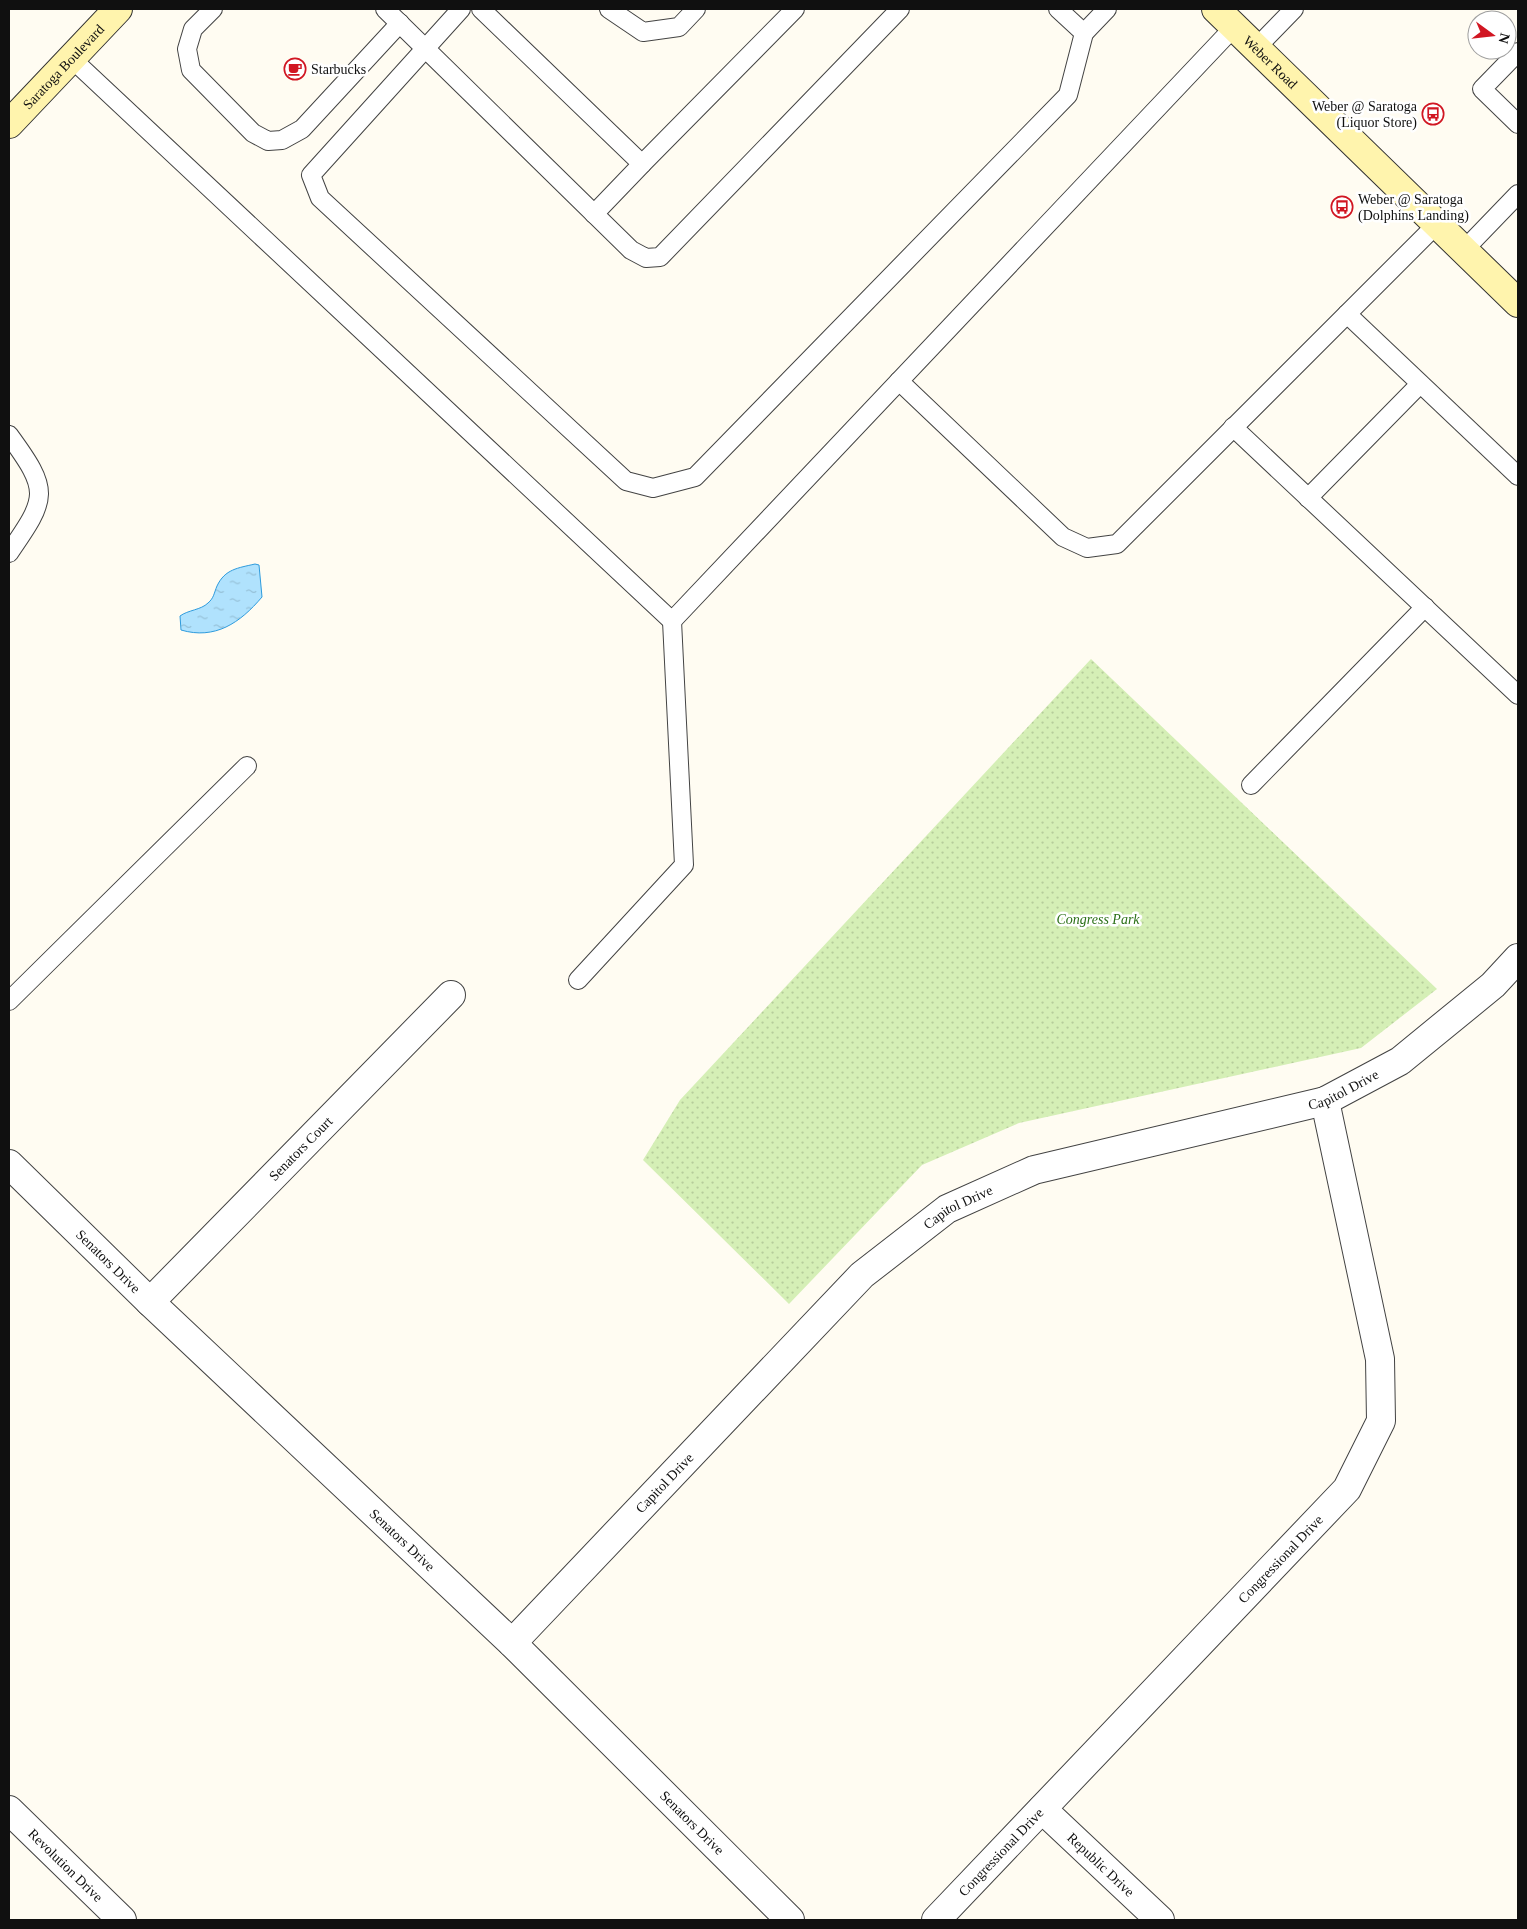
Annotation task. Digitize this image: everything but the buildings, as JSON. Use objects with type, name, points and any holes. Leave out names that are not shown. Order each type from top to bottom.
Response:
[{"type":"main road","name":"Saratoga Boulevard","points":[[9,124],[118,9]]},
{"type":"main road","name":"Weber Road","points":[[1226,18],[1518,303]]},
{"type":"street","name":"Capitol Drive","points":[[512,1642],[862,1275],[946,1209],[1034,1170],[1324,1101],[1400,1061],[1493,985],[1518,958]]},
{"type":"street","name":"Senators Court","points":[[150,1302],[451,995]]},
{"type":"street","name":"Congressional Drive","points":[[936,1920],[1347,1489],[1382,1421],[1380,1358],[1324,1101]]},
{"type":"street","name":"Senators Drive","points":[[9,1164],[150,1302],[512,1642],[790,1920]]},
{"type":"street","name":"Republic Drive","points":[[1042,1809],[1160,1920]]},
{"type":"street","name":"Revolution Drive","points":[[9,1810],[122,1920]]},
{"type":"lane","points":[[212,9],[193,29],[187,49],[191,70],[253,133],[268,141],[282,140],[302,129],[400,23]]},
{"type":"lane","points":[[385,9],[631,250],[646,258],[660,257],[900,9]]},
{"type":"lane","points":[[461,9],[311,175],[320,198],[626,481],[653,488],[695,477],[1068,95],[1084,34],[1107,9]]},
{"type":"lane","points":[[481,9],[642,164]]},
{"type":"lane","points":[[609,9],[643,32],[679,27],[696,9]]},
{"type":"lane","points":[[594,214],[795,9]]},
{"type":"lane","points":[[1058,9],[1084,34]]},
{"type":"lane","points":[[1256,48],[1294,9]]},
{"type":"lane","points":[[672,621],[900,381],[1226,18]]},
{"type":"lane","points":[[1518,52],[1482,89],[1518,124]]},
{"type":"lane","points":[[71,58],[672,621],[684,865],[578,980]]},
{"type":"lane","points":[[1464,250],[1518,194]]},
{"type":"lane","points":[[900,381],[1063,537],[1086,548],[1117,544],[1437,224]]},
{"type":"lane","points":[[1347,314],[1518,476]]},
{"type":"lane","points":[[1308,498],[1420,384]]},
{"type":"lane","points":[[1233,427],[1518,695]]},
{"type":"lane","points":[[9,435],[32,468],[40,492],[33,518],[9,553]]},
{"type":"lane","points":[[1251,785],[1425,607]]},
{"type":"lane","points":[[9,1001],[247,766]]},
{"type":"green space","name":"Congress Park","points":[[1091,659],[1437,989],[1361,1048],[1019,1123],[922,1165],[789,1304],[643,1160],[680,1100]]},
{"type":"water","points":[[255,564],[259,565],[262,597],[245,615],[236,622],[216,631],[193,633],[181,630],[180,616],[208,603],[224,576],[233,570]]},
{"type":"place","name":"Starbucks","points":[[295,69]]},
{"type":"place","name":"Weber @ Saratoga (Liquor Store)","points":[[1433,114]]},
{"type":"place","name":"Weber @ Saratoga (Dolphins Landing)","points":[[1342,207]]}]
